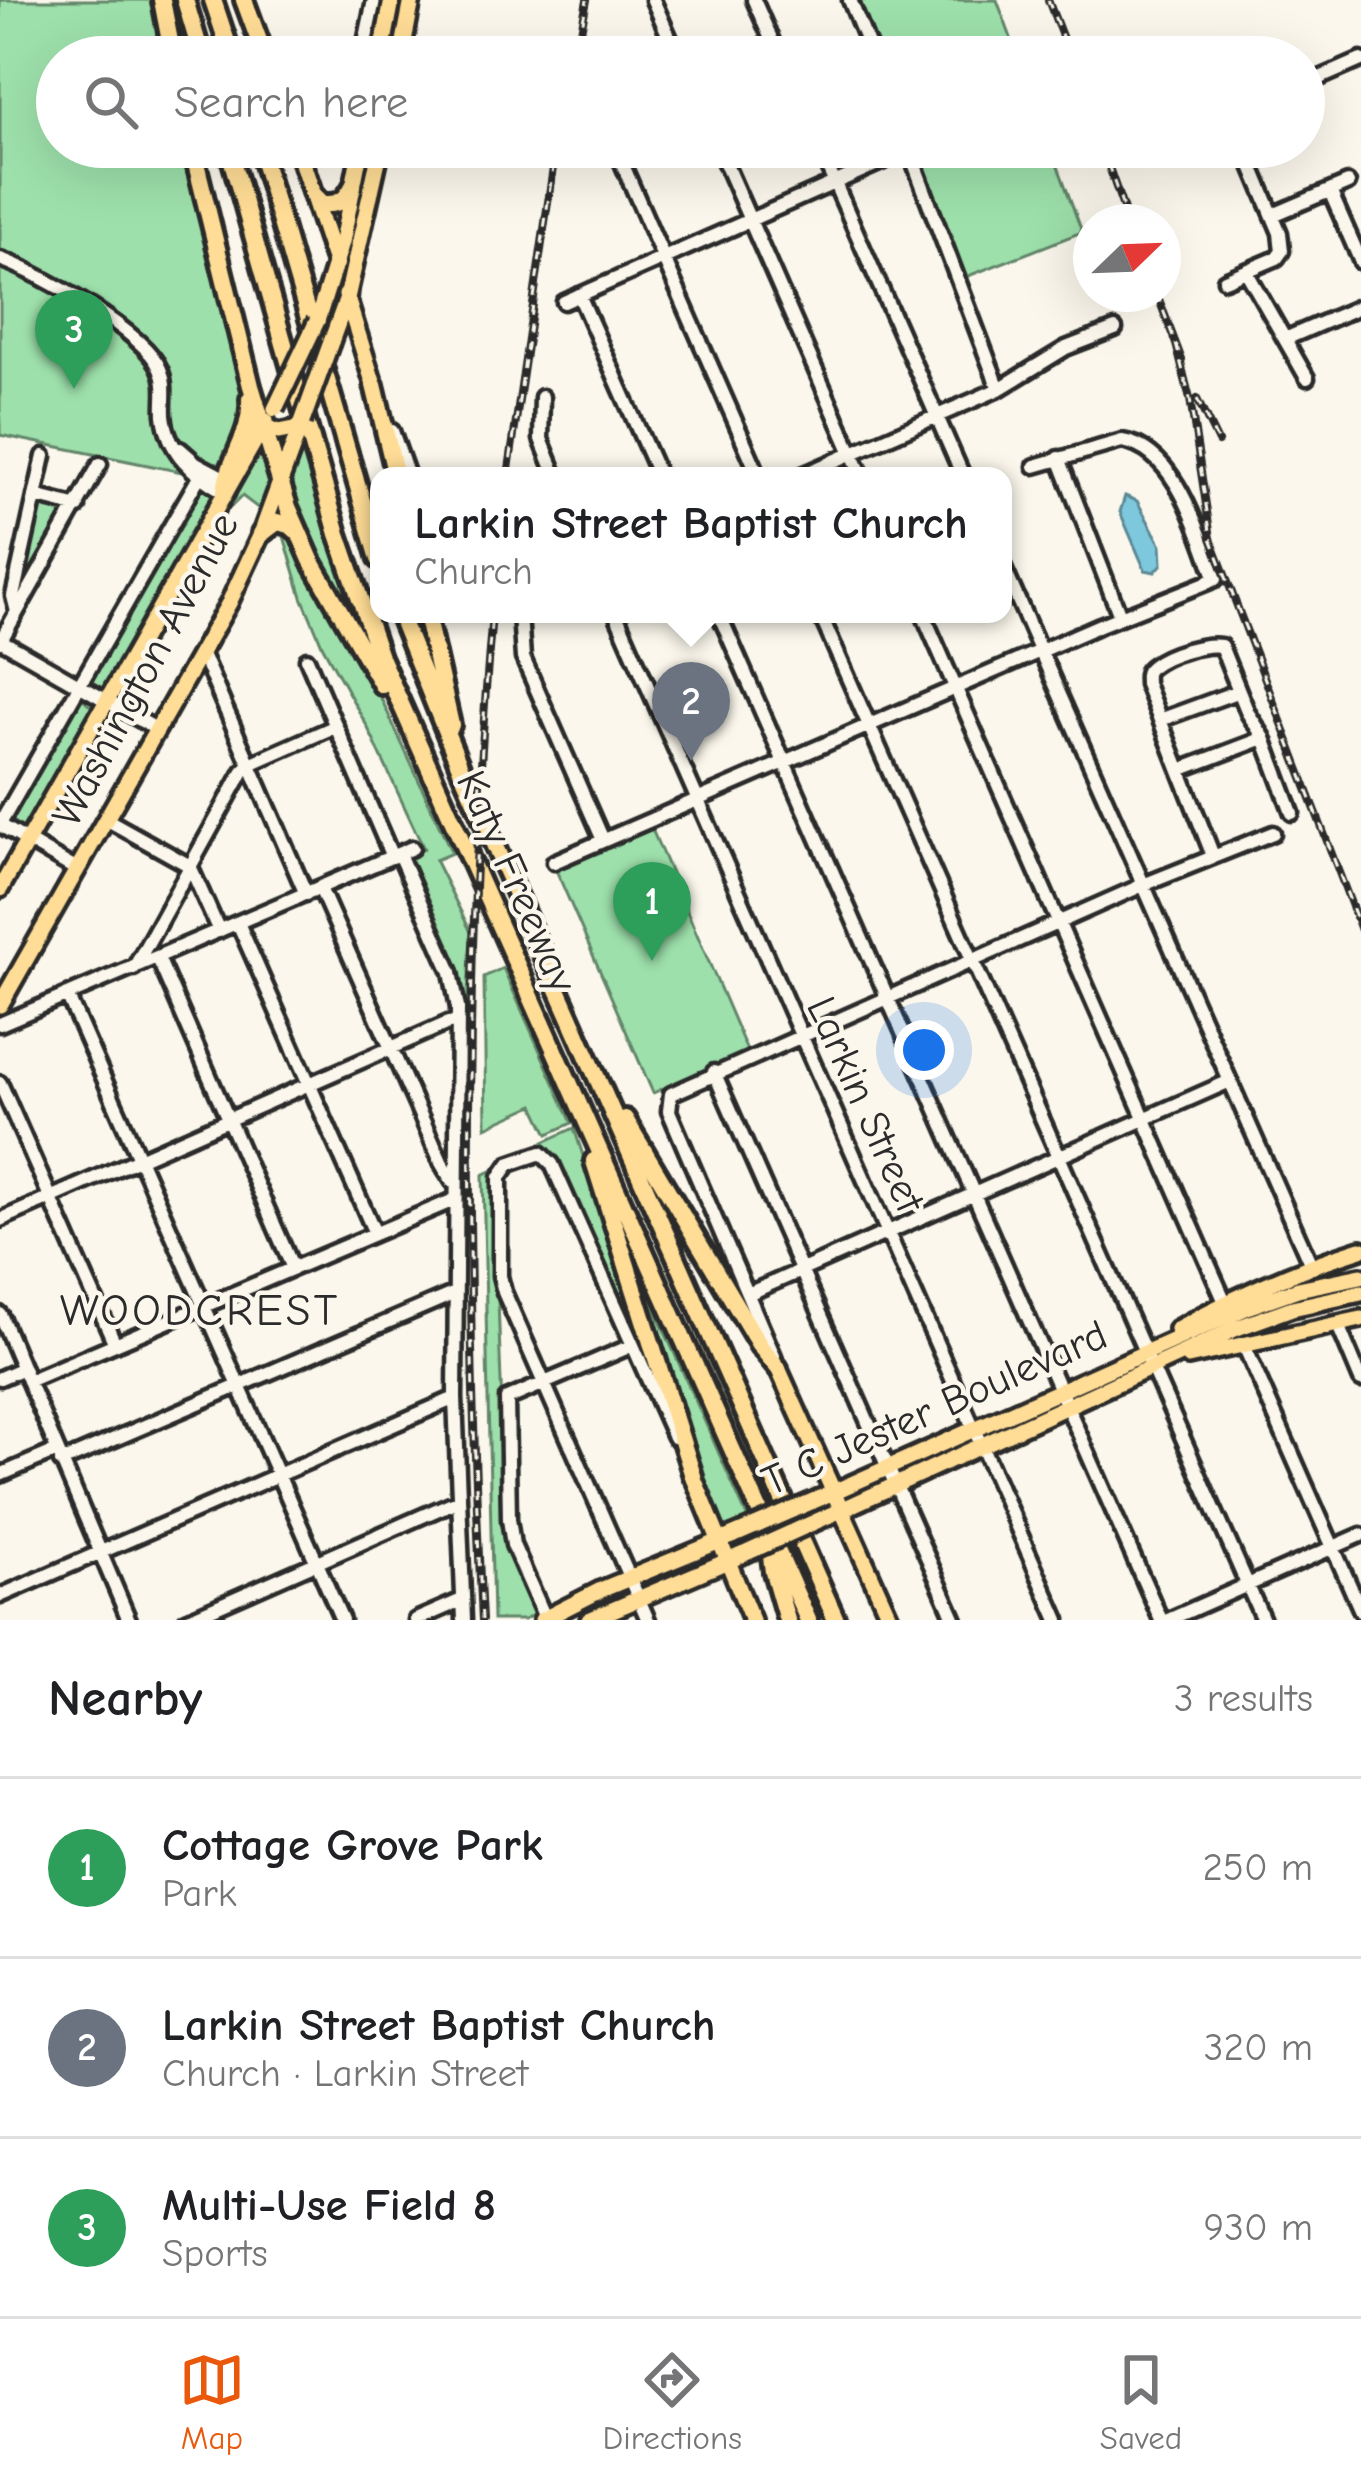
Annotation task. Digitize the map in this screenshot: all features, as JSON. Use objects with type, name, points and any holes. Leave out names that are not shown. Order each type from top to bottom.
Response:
[{"type":"highway","points":[[162,0],[168,36]]},
{"type":"highway","points":[[185,0],[196,36]]},
{"type":"highway","points":[[215,0],[226,36]]},
{"type":"highway","points":[[244,0],[258,36]]},
{"type":"highway","points":[[197,168],[251,386],[298,532],[418,747]]},
{"type":"highway","name":"Katy Freeway","points":[[234,168],[338,534],[380,657],[808,1620]]},
{"type":"highway","points":[[265,168],[370,528]]},
{"type":"highway","points":[[304,168],[336,264]]},
{"type":"highway","points":[[313,194],[321,203],[333,205],[353,186]]},
{"type":"highway","points":[[374,385],[394,467]]},
{"type":"highway","points":[[226,486],[249,425],[251,386]]},
{"type":"highway","points":[[261,534],[267,526],[282,522],[298,532]]},
{"type":"highway","name":"Katy Freeway","points":[[403,623],[460,767],[836,1620]]},
{"type":"highway","points":[[428,623],[460,767]]},
{"type":"highway","points":[[591,1062],[760,1346],[778,1368]]},
{"type":"highway","points":[[580,1108],[617,1244],[693,1476]]},
{"type":"highway","points":[[768,1529],[773,1573],[787,1620]]},
{"type":"highway","points":[[810,1562],[846,1620]]},
{"type":"main road","points":[[385,36],[392,0]]},
{"type":"main road","points":[[405,36],[412,0]]},
{"type":"main road","points":[[0,889],[226,486],[333,310],[336,264],[357,168]]},
{"type":"main road","name":"Washington Avenue","points":[[0,1005],[201,652],[261,534],[375,168]]},
{"type":"main road","points":[[336,264],[333,310],[374,385]]},
{"type":"main road","points":[[264,426],[295,433]]},
{"type":"main road","points":[[1148,1359],[1226,1302],[1361,1249]]},
{"type":"main road","name":"T C Jester Boulevard","points":[[544,1619],[724,1538],[895,1484],[982,1446],[1033,1412],[1275,1297],[1361,1276]]},
{"type":"main road","name":"T C Jester Boulevard","points":[[1148,1359],[1268,1316],[1361,1293]]},
{"type":"main road","points":[[1148,1359],[1361,1319]]},
{"type":"main road","points":[[778,1368],[831,1503],[891,1620]]},
{"type":"main road","name":"T C Jester Boulevard","points":[[589,1620],[732,1558],[888,1467],[974,1429],[1033,1412]]},
{"type":"main road","points":[[693,1476],[724,1538],[752,1620]]},
{"type":"street","points":[[366,36],[374,0]]},
{"type":"street","points":[[653,0],[669,36]]},
{"type":"street","points":[[754,0],[770,36]]},
{"type":"street","points":[[850,0],[865,36]]},
{"type":"street","points":[[1325,76],[1361,60]]},
{"type":"street","points":[[624,168],[755,467]]},
{"type":"street","points":[[727,168],[858,467]]},
{"type":"street","points":[[829,168],[959,467]]},
{"type":"street","points":[[563,302],[865,168]]},
{"type":"street","points":[[916,168],[999,388]]},
{"type":"street","points":[[1225,280],[1277,258],[1282,251],[1283,241],[1253,168]]},
{"type":"street","points":[[1273,215],[1348,183]]},
{"type":"street","points":[[1330,191],[1361,262]]},
{"type":"street","points":[[0,259],[81,298],[149,353],[162,372],[164,418],[178,456],[199,477],[226,486]]},
{"type":"street","points":[[1246,271],[1307,378]]},
{"type":"street","points":[[579,295],[654,467]]},
{"type":"street","points":[[1285,339],[1361,306]]},
{"type":"street","points":[[820,467],[999,388],[1066,348],[1115,329]]},
{"type":"street","points":[[374,385],[405,467]]},
{"type":"street","points":[[542,397],[541,439],[552,467]]},
{"type":"street","points":[[554,862],[1120,616],[1216,579],[1198,526],[1172,477],[1160,461],[1133,443],[1122,441],[1035,466]]},
{"type":"street","points":[[174,444],[226,486]]},
{"type":"street","points":[[17,612],[14,596],[44,455]]},
{"type":"street","points":[[1059,458],[1120,616]]},
{"type":"street","points":[[100,464],[0,640],[156,730]]},
{"type":"street","points":[[77,870],[0,824],[199,477]]},
{"type":"street","points":[[35,496],[77,507]]},
{"type":"street","points":[[1012,587],[1311,1265]]},
{"type":"street","points":[[521,623],[523,658],[603,840]]},
{"type":"street","name":"Larkin Street","points":[[620,623],[1058,1620]]},
{"type":"street","points":[[723,623],[1062,1398],[1165,1620],[1361,1535]]},
{"type":"street","points":[[824,623],[1263,1620]]},
{"type":"street","points":[[926,623],[1226,1302]]},
{"type":"street","points":[[1213,856],[1146,684],[1152,665],[1217,644],[1224,650],[1292,813]]},
{"type":"street","points":[[201,652],[250,764],[454,1183]]},
{"type":"street","points":[[307,659],[335,726],[401,853],[451,972],[458,1022],[455,1398],[464,1620]]},
{"type":"street","points":[[1160,720],[1239,691]]},
{"type":"street","points":[[134,968],[250,764],[335,726]]},
{"type":"street","points":[[1180,770],[1264,738]]},
{"type":"street","points":[[106,819],[190,866],[219,931]]},
{"type":"street","points":[[778,1368],[669,1111],[669,1097],[715,1072],[1273,833]]},
{"type":"street","points":[[0,1024],[401,853]]},
{"type":"street","points":[[238,923],[374,1231]]},
{"type":"street","points":[[158,958],[292,1266]]},
{"type":"street","points":[[68,997],[342,1620]]},
{"type":"street","points":[[0,1220],[458,1022]]},
{"type":"street","points":[[715,1072],[956,1620]]},
{"type":"street","points":[[750,1293],[1230,1081]]},
{"type":"street","points":[[0,1083],[115,1344]]},
{"type":"street","points":[[648,1620],[500,1276],[502,1171],[530,1154],[545,1155],[552,1164],[693,1476]]},
{"type":"street","points":[[0,1378],[26,1375],[115,1344],[454,1199]]},
{"type":"street","points":[[0,1475],[239,1386],[455,1293]]},
{"type":"street","points":[[0,1314],[129,1620]]},
{"type":"street","points":[[1338,1324],[1361,1380]]},
{"type":"street","points":[[1243,1342],[1361,1612]]},
{"type":"street","points":[[544,1619],[511,1532],[507,1399],[631,1346]]},
{"type":"street","points":[[0,1596],[455,1398]]},
{"type":"street","points":[[186,1620],[459,1500]]},
{"type":"street","points":[[416,1620],[462,1600]]},
{"type":"green space","points":[[0,0],[150,0],[157,36],[36,36],[36,168],[186,168],[248,401],[230,467],[220,471],[201,461],[189,478],[182,472],[0,435]]},
{"type":"green space","points":[[858,0],[997,0],[1010,36],[872,36]]},
{"type":"green space","points":[[922,168],[1059,168],[1073,207],[1073,235],[963,278]]},
{"type":"green space","points":[[262,441],[274,473],[259,509],[242,496],[230,508],[225,506]]},
{"type":"green space","points":[[302,452],[356,622],[351,624],[316,561],[288,489]]},
{"type":"green space","points":[[201,485],[213,491],[214,500],[108,687],[100,690],[88,679]]},
{"type":"green space","points":[[43,503],[69,510],[20,597],[38,506]]},
{"type":"green space","points":[[281,526],[288,528],[364,661],[452,853],[435,860],[471,932],[467,1017],[461,1017],[406,857],[424,849],[367,726],[323,647]]},
{"type":"green space","points":[[82,698],[94,709],[29,825],[23,828],[9,818],[75,700]]},
{"type":"green space","points":[[651,827],[747,1051],[653,1093],[556,870]]},
{"type":"green space","points":[[503,968],[572,1123],[548,1134],[534,1105],[486,1127],[484,977]]},
{"type":"green space","points":[[574,1128],[650,1360],[645,1362],[547,1152],[544,1142]]},
{"type":"green space","points":[[500,1167],[496,1246],[506,1518],[510,1547],[536,1613],[524,1620],[493,1620],[483,1175]]},
{"type":"green space","points":[[622,1235],[748,1519],[724,1529],[693,1459]]},
{"type":"water","points":[[1125,496],[1137,501],[1161,545],[1162,564],[1155,572],[1145,570],[1120,512]]},
{"type":"railway","points":[[580,36],[587,0]]},
{"type":"railway","points":[[1048,0],[1062,36]]},
{"type":"railway","points":[[509,467],[553,168]]},
{"type":"railway","points":[[1109,168],[1122,204]]},
{"type":"railway","points":[[1164,312],[1182,360]]},
{"type":"railway","points":[[1176,344],[1190,399],[1211,538],[1361,930]]},
{"type":"railway","points":[[1197,399],[1218,442]]},
{"type":"railway","points":[[482,1620],[472,1369],[470,1117],[476,865],[491,623]]},
{"type":"place","name":"Multi-Use Field 8","points":[[74,389]]},
{"type":"place","name":"Larkin Street Baptist Church","points":[[691,761]]},
{"type":"place","name":"Cottage Grove Park","points":[[652,961]]},
{"type":"district","name":"WOODCREST","points":[[200,1309]]}]
